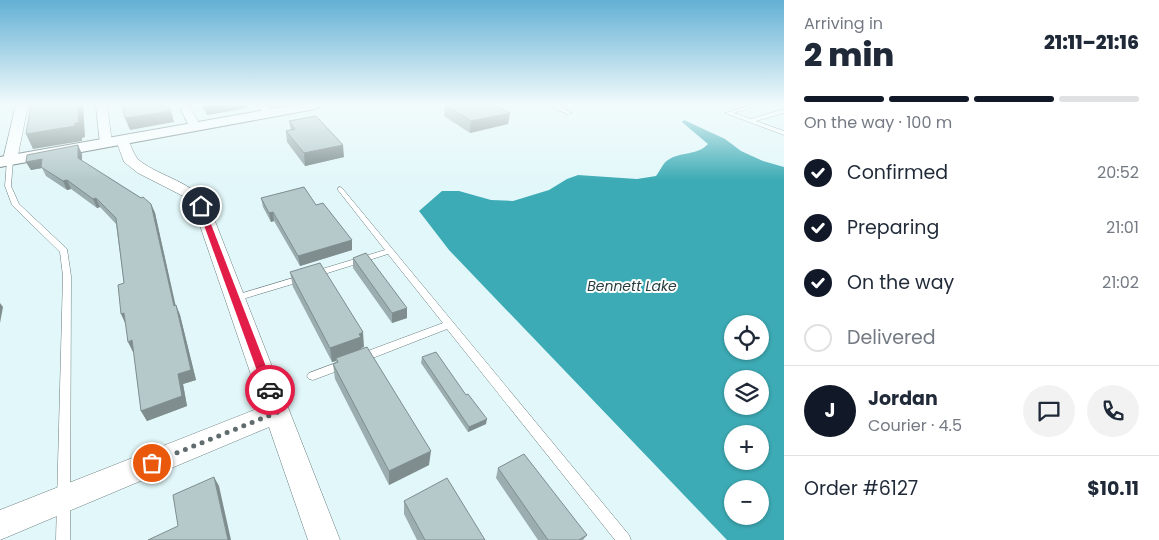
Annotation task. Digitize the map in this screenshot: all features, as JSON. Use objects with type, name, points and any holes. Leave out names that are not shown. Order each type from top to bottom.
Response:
[{"type":"street","points":[[14,130],[5,161],[178,130]]},
{"type":"street","points":[[110,130],[114,142],[129,159],[143,170],[188,193],[201,206],[324,540]]},
{"type":"street","points":[[0,525],[278,412]]},
{"type":"lane","points":[[5,161],[8,186],[16,205],[64,251],[67,276],[62,540]]},
{"type":"lane","points":[[340,189],[624,540]]},
{"type":"lane","points":[[236,298],[390,251]]},
{"type":"lane","points":[[313,376],[450,324]]},
{"type":"water","name":"Bennett Lake","points":[[692,130],[706,130],[725,139],[741,151],[763,161],[784,167],[784,540],[727,540],[449,250],[419,211],[442,191],[459,191],[491,200],[513,201],[549,190],[567,179],[578,175],[637,179],[656,176],[663,165],[673,157],[704,148],[708,144]]},
{"type":"building","points":[[27,130],[49,130],[26,134]]},
{"type":"building","points":[[329,130],[343,145],[304,153],[286,131]]},
{"type":"building","points":[[78,145],[78,158],[141,198],[143,197],[151,204],[174,306],[176,305],[191,370],[178,374],[182,396],[141,411],[132,340],[128,342],[124,313],[121,314],[118,285],[124,283],[116,218],[96,198],[93,199],[67,180],[63,181],[41,167],[42,159],[26,162],[27,155]]},
{"type":"building","points":[[304,187],[316,205],[323,203],[352,240],[298,256],[273,212],[269,213],[261,198]]},
{"type":"building","points":[[366,253],[407,308],[392,313],[353,258]]},
{"type":"building","points":[[320,263],[363,332],[359,334],[361,337],[330,348],[290,272]]},
{"type":"building","points":[[367,347],[431,451],[389,471],[333,364],[338,362],[336,358]]},
{"type":"building","points":[[436,352],[466,395],[468,394],[487,419],[469,427],[422,357]]},
{"type":"building","points":[[524,454],[587,535],[579,540],[548,540],[498,468]]},
{"type":"building","points":[[214,477],[228,540],[148,540],[178,526],[173,495]]},
{"type":"building","points":[[447,478],[485,540],[425,540],[404,501]]},
{"type":"way so far","points":[[152,463],[278,412],[270,390]]},
{"type":"route","points":[[201,206],[270,390]]}]
